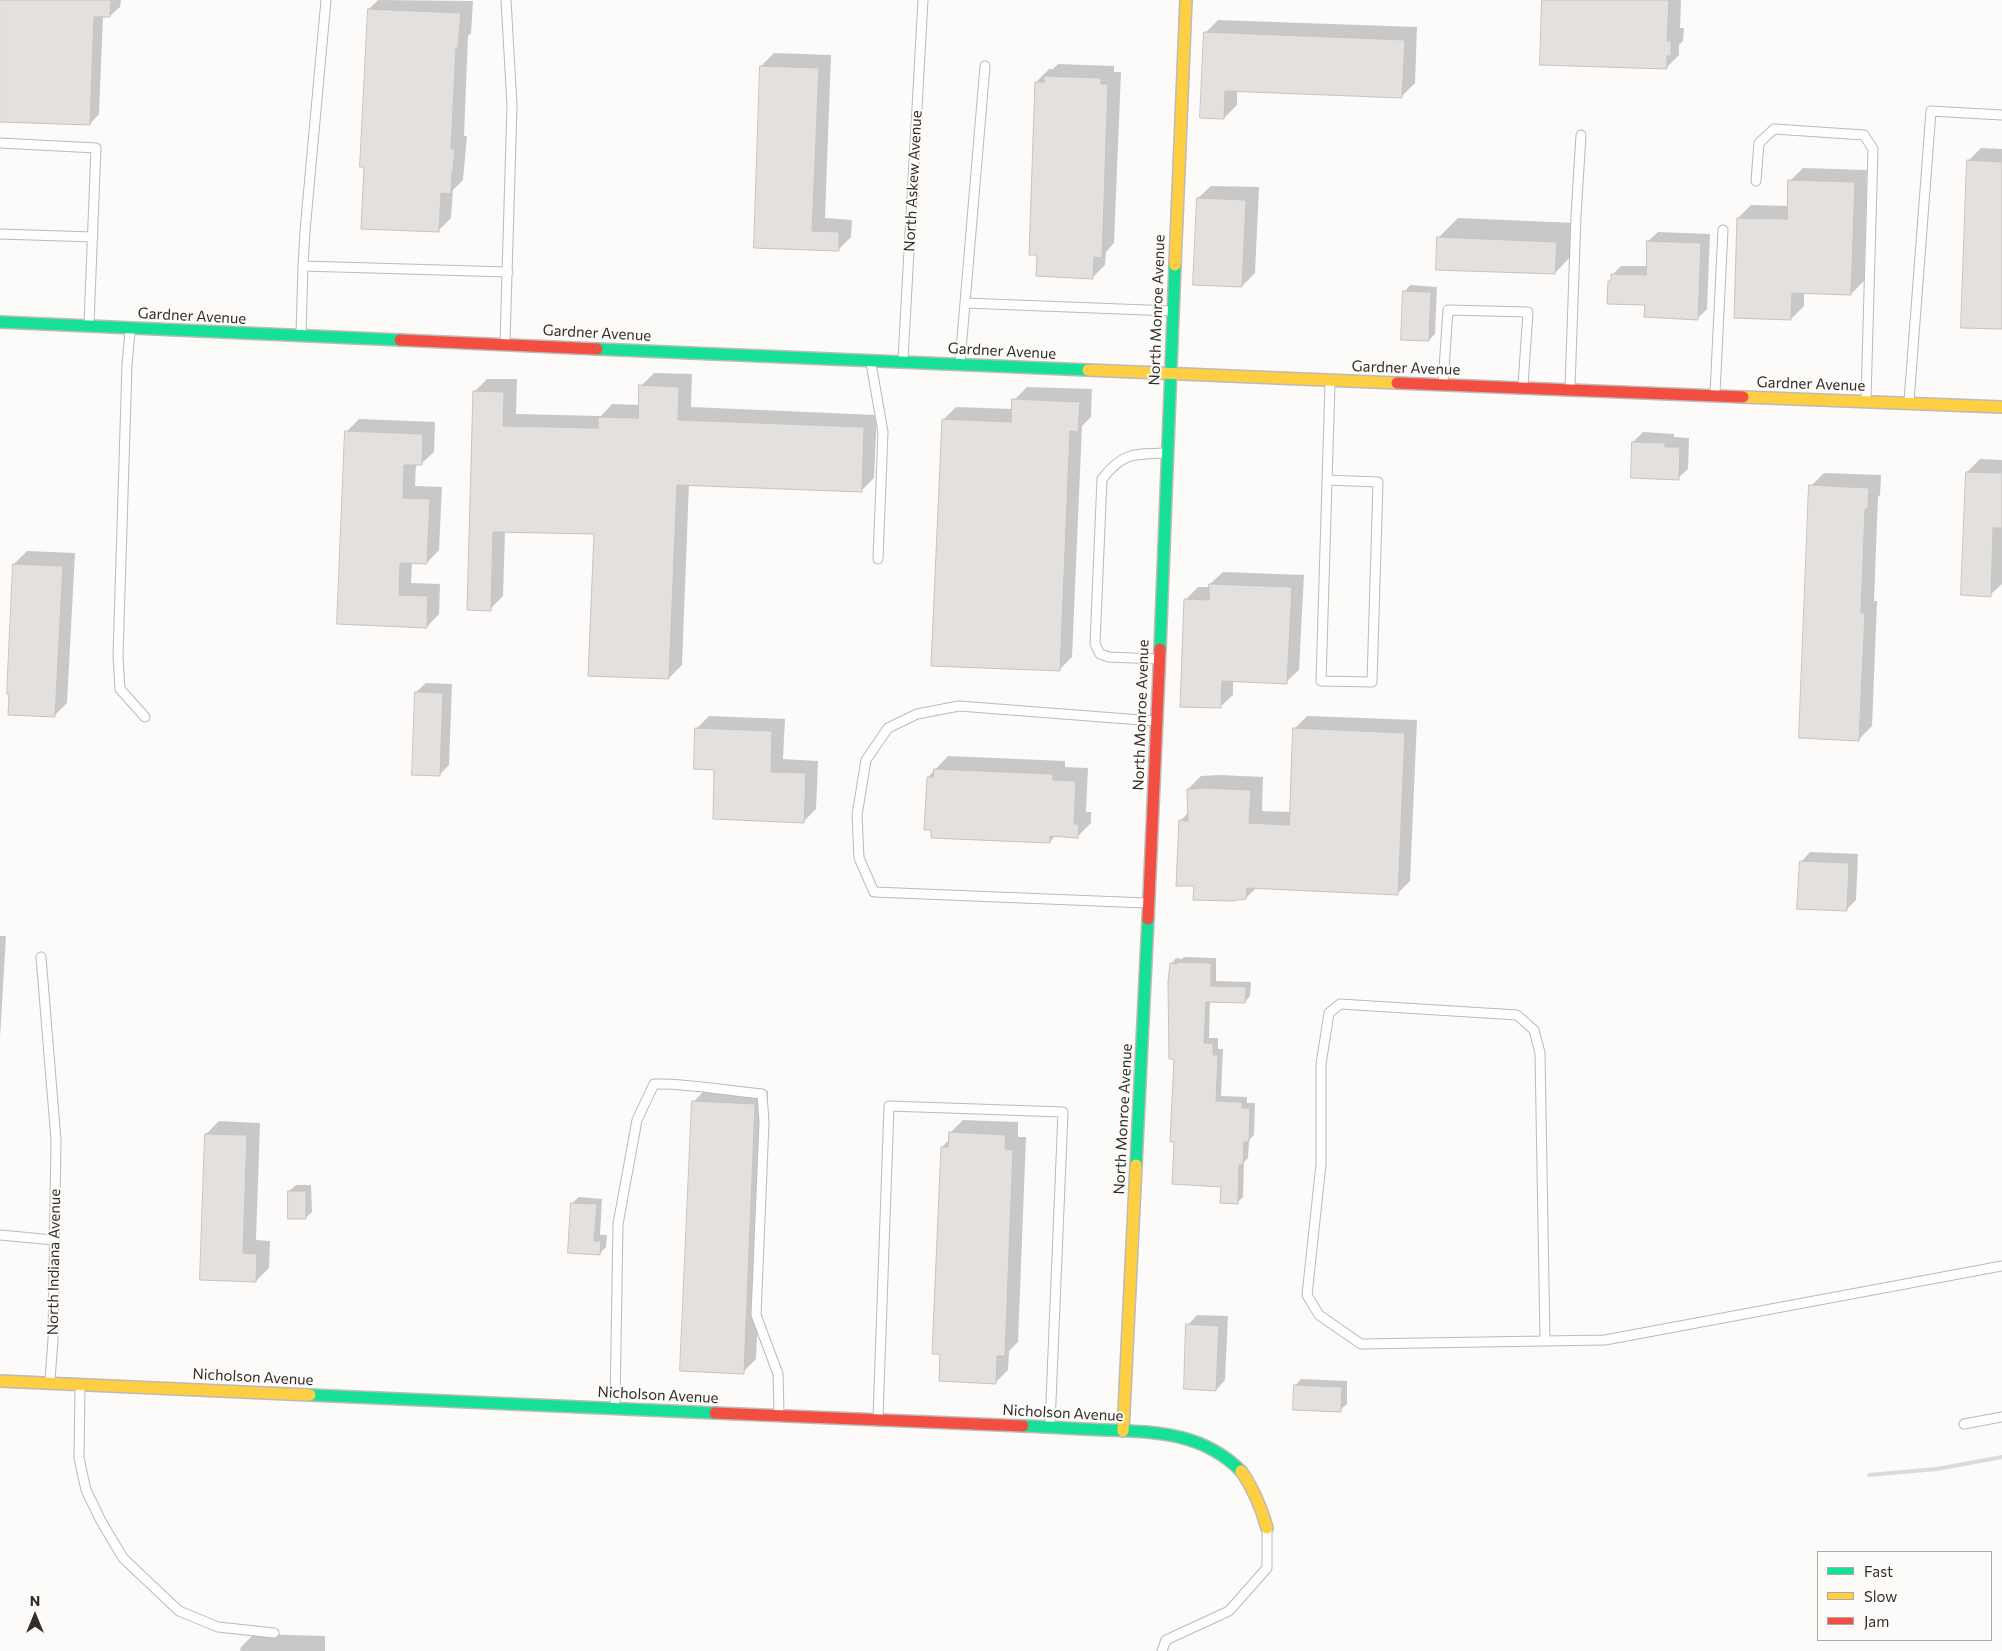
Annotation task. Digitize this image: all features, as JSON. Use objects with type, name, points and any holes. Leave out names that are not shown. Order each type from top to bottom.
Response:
[{"type":"street","name":"North Monroe Avenue","points":[[1123,1431],[1148,903],[1186,0]]},
{"type":"street","name":"Gardner Avenue","points":[[0,322],[1169,374],[2002,407]]},
{"type":"street","name":"Nicholson Avenue","points":[[0,1381],[1123,1431],[1173,1435],[1189,1439],[1222,1453],[1234,1463],[1253,1489],[1267,1528]]},
{"type":"lane","points":[[300,336],[303,266],[326,0]]},
{"type":"lane","points":[[505,344],[512,105],[506,0]]},
{"type":"lane","name":"North Askew Avenue","points":[[903,362],[923,0]]},
{"type":"lane","points":[[960,364],[985,66]]},
{"type":"lane","points":[[1909,403],[1931,111],[2002,115]]},
{"type":"lane","points":[[1756,182],[1758,143],[1774,130],[1864,135],[1873,149],[1866,401]]},
{"type":"lane","points":[[1570,390],[1576,216],[1581,135]]},
{"type":"lane","points":[[0,143],[96,148],[89,326]]},
{"type":"lane","points":[[1715,396],[1723,230]]},
{"type":"lane","points":[[0,234],[92,237]]},
{"type":"lane","points":[[303,266],[508,272]]},
{"type":"lane","points":[[965,304],[1172,311]]},
{"type":"lane","points":[[1443,385],[1448,310],[1528,312],[1523,388]]},
{"type":"lane","points":[[130,328],[127,365],[118,656],[120,690],[145,717]]},
{"type":"lane","points":[[871,360],[883,432],[878,559]]},
{"type":"lane","points":[[1327,480],[1378,482],[1372,682],[1321,681],[1327,480],[1330,380]]},
{"type":"lane","points":[[1158,659],[1109,657],[1100,654],[1095,644],[1096,615],[1102,479],[1114,464],[1135,454],[1166,453]]},
{"type":"lane","points":[[1148,903],[874,892],[859,858],[857,815],[866,760],[888,728],[917,714],[958,706],[1156,721]]},
{"type":"lane","name":"North Indiana Avenue","points":[[41,957],[56,1140],[53,1340],[50,1383]]},
{"type":"lane","points":[[1545,1341],[1540,1053],[1534,1030],[1516,1015],[1340,1004],[1329,1013],[1321,1064],[1320,1164],[1307,1295],[1319,1315],[1361,1344],[1545,1341],[1605,1340],[2002,1266]]},
{"type":"lane","points":[[616,1408],[618,1224],[637,1120],[654,1084],[682,1083],[724,1091],[762,1094],[764,1122],[756,1315],[778,1374],[779,1416]]},
{"type":"lane","points":[[878,1420],[889,1106],[1063,1112],[1050,1428]]},
{"type":"lane","points":[[0,1234],[54,1240]]},
{"type":"lane","points":[[80,1384],[79,1458],[86,1490],[101,1521],[124,1558],[179,1611],[218,1627],[274,1632]]},
{"type":"lane","points":[[1964,1424],[2002,1417]]},
{"type":"lane","points":[[1162,1651],[1166,1640],[1229,1611],[1267,1568],[1267,1528]]},
{"type":"building","points":[[0,0],[111,0],[110,17],[94,17],[90,125],[0,122]]},
{"type":"building","points":[[1542,0],[1669,0],[1667,41],[1671,41],[1671,56],[1667,56],[1667,69],[1540,65]]},
{"type":"building","points":[[368,9],[461,13],[458,48],[456,48],[451,149],[455,149],[451,194],[441,193],[439,232],[361,229],[364,167],[360,167]]},
{"type":"building","points":[[1204,32],[1405,40],[1402,98],[1225,91],[1224,119],[1200,118]]},
{"type":"building","points":[[760,66],[819,68],[812,231],[839,232],[839,251],[754,248]]},
{"type":"building","points":[[1044,76],[1101,78],[1101,84],[1108,84],[1102,258],[1094,257],[1093,279],[1036,276],[1037,255],[1029,255],[1035,82],[1044,82]]},
{"type":"building","points":[[1967,160],[2002,162],[2002,329],[1961,328]]},
{"type":"building","points":[[1788,180],[1855,182],[1851,295],[1792,293],[1791,320],[1734,318],[1737,218],[1787,219]]},
{"type":"building","points":[[1197,198],[1246,200],[1242,287],[1193,285]]},
{"type":"building","points":[[1437,237],[1557,242],[1555,274],[1436,270]]},
{"type":"building","points":[[1647,241],[1701,243],[1698,320],[1644,317],[1645,305],[1607,304],[1608,281],[1611,281],[1611,274],[1646,275]]},
{"type":"building","points":[[1403,291],[1431,292],[1429,341],[1401,340]]},
{"type":"building","points":[[639,385],[679,387],[678,420],[864,427],[862,492],[677,485],[669,679],[588,676],[594,534],[493,532],[491,611],[467,610],[473,391],[504,392],[503,426],[598,428],[598,417],[638,418]]},
{"type":"building","points":[[1012,399],[1080,402],[1078,432],[1070,431],[1060,671],[931,666],[942,419],[1011,422]]},
{"type":"building","points":[[345,431],[423,434],[422,465],[404,465],[403,498],[430,499],[427,564],[400,563],[399,595],[428,596],[427,628],[337,624]]},
{"type":"building","points":[[1632,442],[1665,443],[1665,447],[1680,447],[1679,480],[1631,478]]},
{"type":"building","points":[[1966,472],[2002,473],[2002,528],[1993,528],[1991,597],[1961,595]]},
{"type":"building","points":[[1809,485],[1869,488],[1868,509],[1865,509],[1861,613],[1865,613],[1859,741],[1799,738]]},
{"type":"building","points":[[13,564],[63,566],[55,717],[8,715],[9,695],[7,694]]},
{"type":"building","points":[[1209,584],[1292,587],[1287,684],[1222,681],[1221,708],[1180,707],[1184,599],[1209,600]]},
{"type":"building","points":[[415,692],[443,693],[440,776],[412,775]]},
{"type":"building","points":[[695,728],[772,731],[771,772],[806,773],[804,823],[713,819],[714,770],[694,769]]},
{"type":"building","points":[[1293,728],[1405,733],[1398,895],[1247,888],[1246,899],[1230,901],[1193,900],[1194,886],[1176,886],[1179,820],[1188,821],[1187,789],[1251,790],[1249,823],[1289,825]]},
{"type":"building","points":[[934,769],[1053,774],[1053,780],[1076,781],[1074,824],[1079,824],[1078,838],[1050,836],[1050,843],[931,838],[931,830],[924,830],[927,777],[933,777]]},
{"type":"building","points":[[1800,861],[1849,863],[1847,911],[1797,909]]},
{"type":"building","points":[[1177,962],[1211,963],[1211,986],[1246,987],[1245,1003],[1206,1002],[1204,1043],[1213,1043],[1213,1055],[1218,1055],[1216,1101],[1242,1102],[1242,1108],[1250,1108],[1249,1142],[1244,1142],[1243,1165],[1239,1165],[1238,1204],[1220,1203],[1221,1187],[1172,1184],[1174,1142],[1170,1142],[1174,1059],[1169,1059],[1168,982],[1170,963],[1177,964]]},
{"type":"building","points":[[692,1101],[755,1104],[744,1374],[680,1371]]},
{"type":"building","points":[[949,1132],[1006,1135],[1005,1149],[1013,1150],[1005,1356],[997,1356],[996,1384],[939,1381],[940,1354],[932,1354],[941,1147],[948,1147]]},
{"type":"building","points":[[205,1134],[247,1135],[243,1253],[257,1254],[256,1282],[200,1280]]},
{"type":"building","points":[[288,1191],[306,1191],[306,1219],[288,1219]]},
{"type":"building","points":[[571,1203],[597,1204],[594,1241],[601,1241],[600,1255],[568,1253]]},
{"type":"building","points":[[1186,1324],[1219,1326],[1216,1391],[1184,1389]]},
{"type":"building","points":[[1294,1385],[1342,1387],[1341,1412],[1293,1410]]},
{"type":"railway","points":[[1869,1475],[1937,1469],[2002,1457]]},
{"type":"traffic: fast","points":[[1160,649],[1175,265]]},
{"type":"traffic: fast","points":[[0,322],[400,340]]},
{"type":"traffic: fast","points":[[597,349],[1088,370]]},
{"type":"traffic: fast","points":[[1136,1165],[1148,919]]},
{"type":"traffic: fast","points":[[310,1395],[715,1413]]},
{"type":"traffic: fast","points":[[1023,1426],[1144,1432],[1179,1437],[1211,1449],[1226,1458],[1241,1471]]},
{"type":"traffic: slow","points":[[1175,265],[1186,0]]},
{"type":"traffic: slow","points":[[1088,370],[1397,383]]},
{"type":"traffic: slow","points":[[1743,397],[2002,407]]},
{"type":"traffic: slow","points":[[1123,1431],[1136,1165]]},
{"type":"traffic: slow","points":[[0,1381],[310,1395]]},
{"type":"traffic: slow","points":[[1241,1471],[1257,1498],[1267,1528]]},
{"type":"traffic: jam","points":[[400,340],[597,349]]},
{"type":"traffic: jam","points":[[1397,383],[1743,397]]},
{"type":"traffic: jam","points":[[1148,919],[1160,649]]},
{"type":"traffic: jam","points":[[715,1413],[1023,1426]]}]
